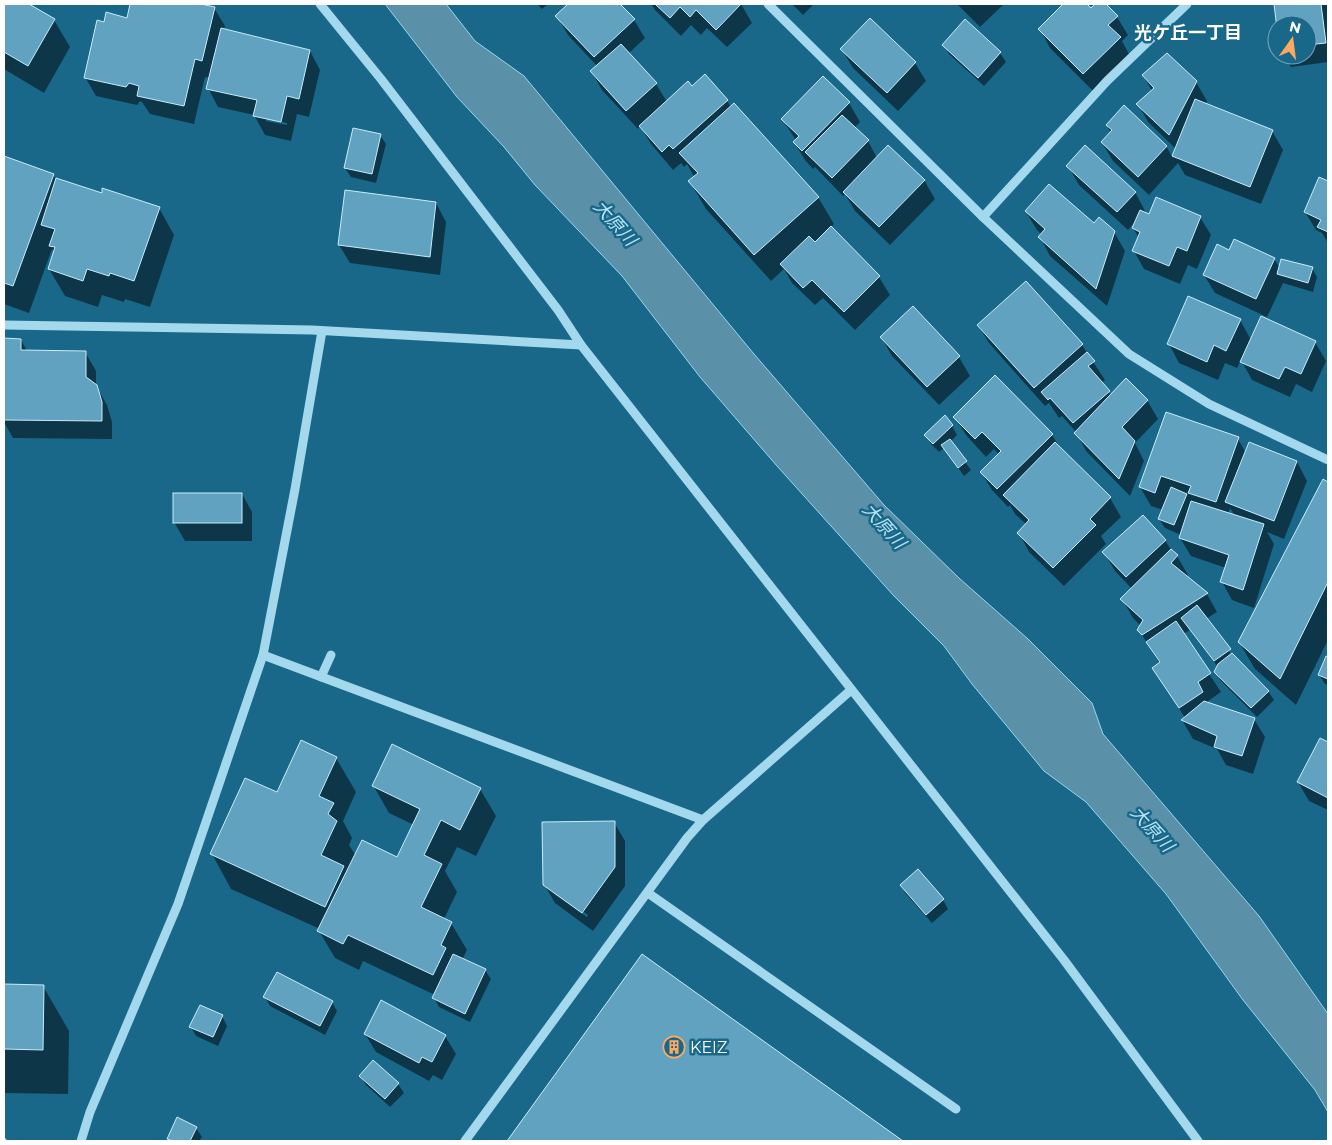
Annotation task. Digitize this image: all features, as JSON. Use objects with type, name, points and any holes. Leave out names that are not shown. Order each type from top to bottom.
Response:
[{"type":"street","points":[[320,4],[386,86],[552,302],[581,345],[1064,960],[1198,1141]]},
{"type":"street","points":[[768,4],[983,216],[1129,354],[1209,404],[1328,460]]},
{"type":"street","points":[[983,216],[1108,81],[1187,4]]},
{"type":"street","points":[[4,325],[322,330],[581,345]]},
{"type":"street","points":[[81,1141],[90,1112],[178,904],[263,655],[296,489],[322,330]]},
{"type":"street","points":[[263,655],[703,820]]},
{"type":"street","points":[[321,677],[331,655]]},
{"type":"street","points":[[465,1141],[687,838],[703,820],[851,690]]},
{"type":"street","points":[[648,893],[956,1109]]},
{"type":"water","name":"大原川","points":[[385,4],[446,4],[475,41],[524,76],[754,354],[884,505],[959,578],[1028,639],[1092,703],[1103,734],[1259,916],[1328,1014],[1328,1112],[1315,1090],[1243,1000],[1166,894],[1086,802],[1044,771],[972,684],[944,646],[894,596],[700,377],[622,276],[535,185],[504,147],[457,97]]},
{"type":"building","points":[[4,4],[29,4],[55,19],[28,66],[4,52]]},
{"type":"building","points":[[130,4],[201,4],[215,7],[202,61],[195,59],[184,106],[137,96],[139,86],[129,83],[126,87],[84,78],[97,20],[104,22],[106,12],[127,18]]},
{"type":"building","points":[[568,4],[620,4],[635,19],[594,57],[555,16]]},
{"type":"building","points":[[655,4],[741,4],[716,30],[696,10],[690,17],[680,7],[670,18]]},
{"type":"building","points":[[1063,4],[1087,4],[1091,8],[1095,4],[1106,4],[1118,16],[1108,25],[1121,37],[1083,74],[1038,29]]},
{"type":"building","points":[[1274,4],[1321,4],[1326,43],[1317,44],[1317,15],[1275,15]]},
{"type":"building","points":[[870,18],[916,62],[887,93],[840,49]]},
{"type":"building","points":[[965,19],[1001,52],[978,78],[942,45]]},
{"type":"building","points":[[221,28],[310,50],[299,99],[287,96],[281,122],[253,116],[257,100],[206,89]]},
{"type":"building","points":[[621,44],[657,83],[626,111],[590,71]]},
{"type":"building","points":[[1167,53],[1197,81],[1169,135],[1136,104],[1154,88],[1142,75]]},
{"type":"building","points":[[705,74],[728,100],[673,149],[669,145],[662,152],[639,126],[688,81],[692,86]]},
{"type":"building","points":[[823,76],[850,102],[802,151],[793,142],[799,136],[781,119]]},
{"type":"building","points":[[1195,99],[1273,130],[1250,187],[1172,156]]},
{"type":"building","points":[[734,103],[819,197],[754,255],[688,181],[698,173],[679,153]]},
{"type":"building","points":[[1124,105],[1167,146],[1138,177],[1101,142],[1112,130],[1106,125]]},
{"type":"building","points":[[842,115],[869,140],[832,178],[805,152]]},
{"type":"building","points":[[353,128],[381,134],[372,174],[344,168]]},
{"type":"building","points":[[888,145],[925,180],[879,227],[843,192]]},
{"type":"building","points":[[1085,145],[1136,192],[1117,212],[1066,166]]},
{"type":"building","points":[[4,156],[54,174],[13,286],[4,283]]},
{"type":"building","points":[[1319,177],[1328,181],[1328,232],[1317,227],[1321,220],[1304,212]]},
{"type":"building","points":[[56,178],[102,193],[102,188],[160,207],[134,281],[110,273],[109,276],[87,269],[83,281],[48,269],[55,247],[49,246],[55,229],[41,225]]},
{"type":"building","points":[[1049,184],[1094,223],[1099,217],[1115,231],[1096,289],[1038,237],[1045,229],[1025,211]]},
{"type":"building","points":[[345,190],[436,202],[430,257],[338,245]]},
{"type":"building","points":[[1156,197],[1201,216],[1187,251],[1177,247],[1169,266],[1132,251],[1140,232],[1132,228],[1140,210],[1149,214]]},
{"type":"building","points":[[831,226],[880,276],[844,312],[812,280],[803,288],[780,264],[809,236],[815,242]]},
{"type":"building","points":[[1234,239],[1275,258],[1256,299],[1203,275],[1217,244],[1229,250]]},
{"type":"building","points":[[1281,259],[1313,267],[1308,283],[1277,274]]},
{"type":"building","points":[[1026,281],[1083,344],[1034,388],[977,325]]},
{"type":"building","points":[[1188,296],[1241,319],[1226,351],[1214,345],[1207,362],[1167,344]]},
{"type":"building","points":[[913,306],[960,356],[927,387],[880,337]]},
{"type":"building","points":[[1261,316],[1316,341],[1301,374],[1285,367],[1279,379],[1240,362]]},
{"type":"building","points":[[4,338],[21,339],[21,350],[86,351],[86,377],[97,385],[102,402],[102,421],[4,420]]},
{"type":"building","points":[[1087,352],[1095,361],[1088,366],[1110,391],[1073,423],[1050,398],[1048,400],[1041,392]]},
{"type":"building","points":[[995,375],[1053,434],[997,489],[980,472],[1001,451],[982,432],[975,439],[953,417]]},
{"type":"building","points":[[1126,378],[1148,400],[1122,427],[1135,441],[1119,479],[1074,433]]},
{"type":"building","points":[[1166,412],[1239,437],[1216,502],[1188,493],[1191,486],[1161,476],[1155,493],[1139,487]]},
{"type":"building","points":[[945,415],[953,425],[933,444],[924,435]]},
{"type":"building","points":[[950,439],[967,461],[958,468],[941,445]]},
{"type":"building","points":[[1055,442],[1111,497],[1090,519],[1096,525],[1053,568],[1017,533],[1029,520],[1003,495]]},
{"type":"building","points":[[1249,442],[1297,461],[1274,521],[1225,502]]},
{"type":"building","points":[[1323,479],[1328,482],[1328,582],[1280,679],[1238,642]]},
{"type":"building","points":[[1171,487],[1187,494],[1174,525],[1158,519]]},
{"type":"building","points":[[173,493],[242,493],[242,523],[173,523]]},
{"type":"building","points":[[1191,501],[1264,524],[1243,590],[1220,582],[1229,555],[1179,538]]},
{"type":"building","points":[[1143,515],[1166,540],[1126,577],[1102,552]]},
{"type":"building","points":[[1171,549],[1178,555],[1171,563],[1208,593],[1142,635],[1137,630],[1143,620],[1120,599]]},
{"type":"building","points":[[1197,605],[1231,649],[1214,661],[1181,618]]},
{"type":"building","points":[[1176,621],[1211,673],[1198,682],[1203,692],[1179,708],[1152,668],[1160,662],[1146,642]]},
{"type":"building","points":[[1232,653],[1269,691],[1251,708],[1214,672],[1218,664]]},
{"type":"building","points":[[1326,656],[1328,657],[1328,679],[1318,675]]},
{"type":"building","points":[[1204,701],[1255,718],[1242,756],[1214,747],[1217,736],[1181,720]]},
{"type":"building","points":[[1320,738],[1328,742],[1328,798],[1297,782]]},
{"type":"building","points":[[301,740],[337,757],[319,796],[334,803],[328,814],[337,821],[321,855],[344,866],[325,907],[210,854],[245,778],[277,792]]},
{"type":"building","points":[[392,744],[481,788],[460,830],[441,820],[424,855],[442,864],[421,907],[452,922],[441,945],[446,948],[433,975],[348,935],[343,944],[317,931],[362,840],[397,857],[420,809],[372,786]]},
{"type":"building","points":[[615,821],[615,867],[582,913],[543,885],[542,822]]},
{"type":"building","points":[[918,869],[944,899],[926,915],[900,885]]},
{"type":"building","points":[[453,954],[486,969],[465,1014],[432,998]]},
{"type":"building","name":"KEIZ","points":[[642,954],[903,1141],[507,1141]]},
{"type":"building","points":[[277,972],[333,1001],[320,1026],[263,997]]},
{"type":"building","points":[[4,984],[44,985],[43,1050],[4,1049]]},
{"type":"building","points":[[381,1000],[446,1035],[432,1062],[422,1057],[419,1063],[364,1034]]},
{"type":"building","points":[[200,1005],[223,1015],[213,1037],[189,1027]]},
{"type":"building","points":[[373,1060],[399,1083],[385,1099],[359,1076]]},
{"type":"building","points":[[177,1117],[197,1127],[190,1141],[167,1139]]},
{"type":"place","name":"KEIZ","points":[[674,1047]]},
{"type":"district","name":"光ケ丘一丁目","points":[[1188,33]]}]
